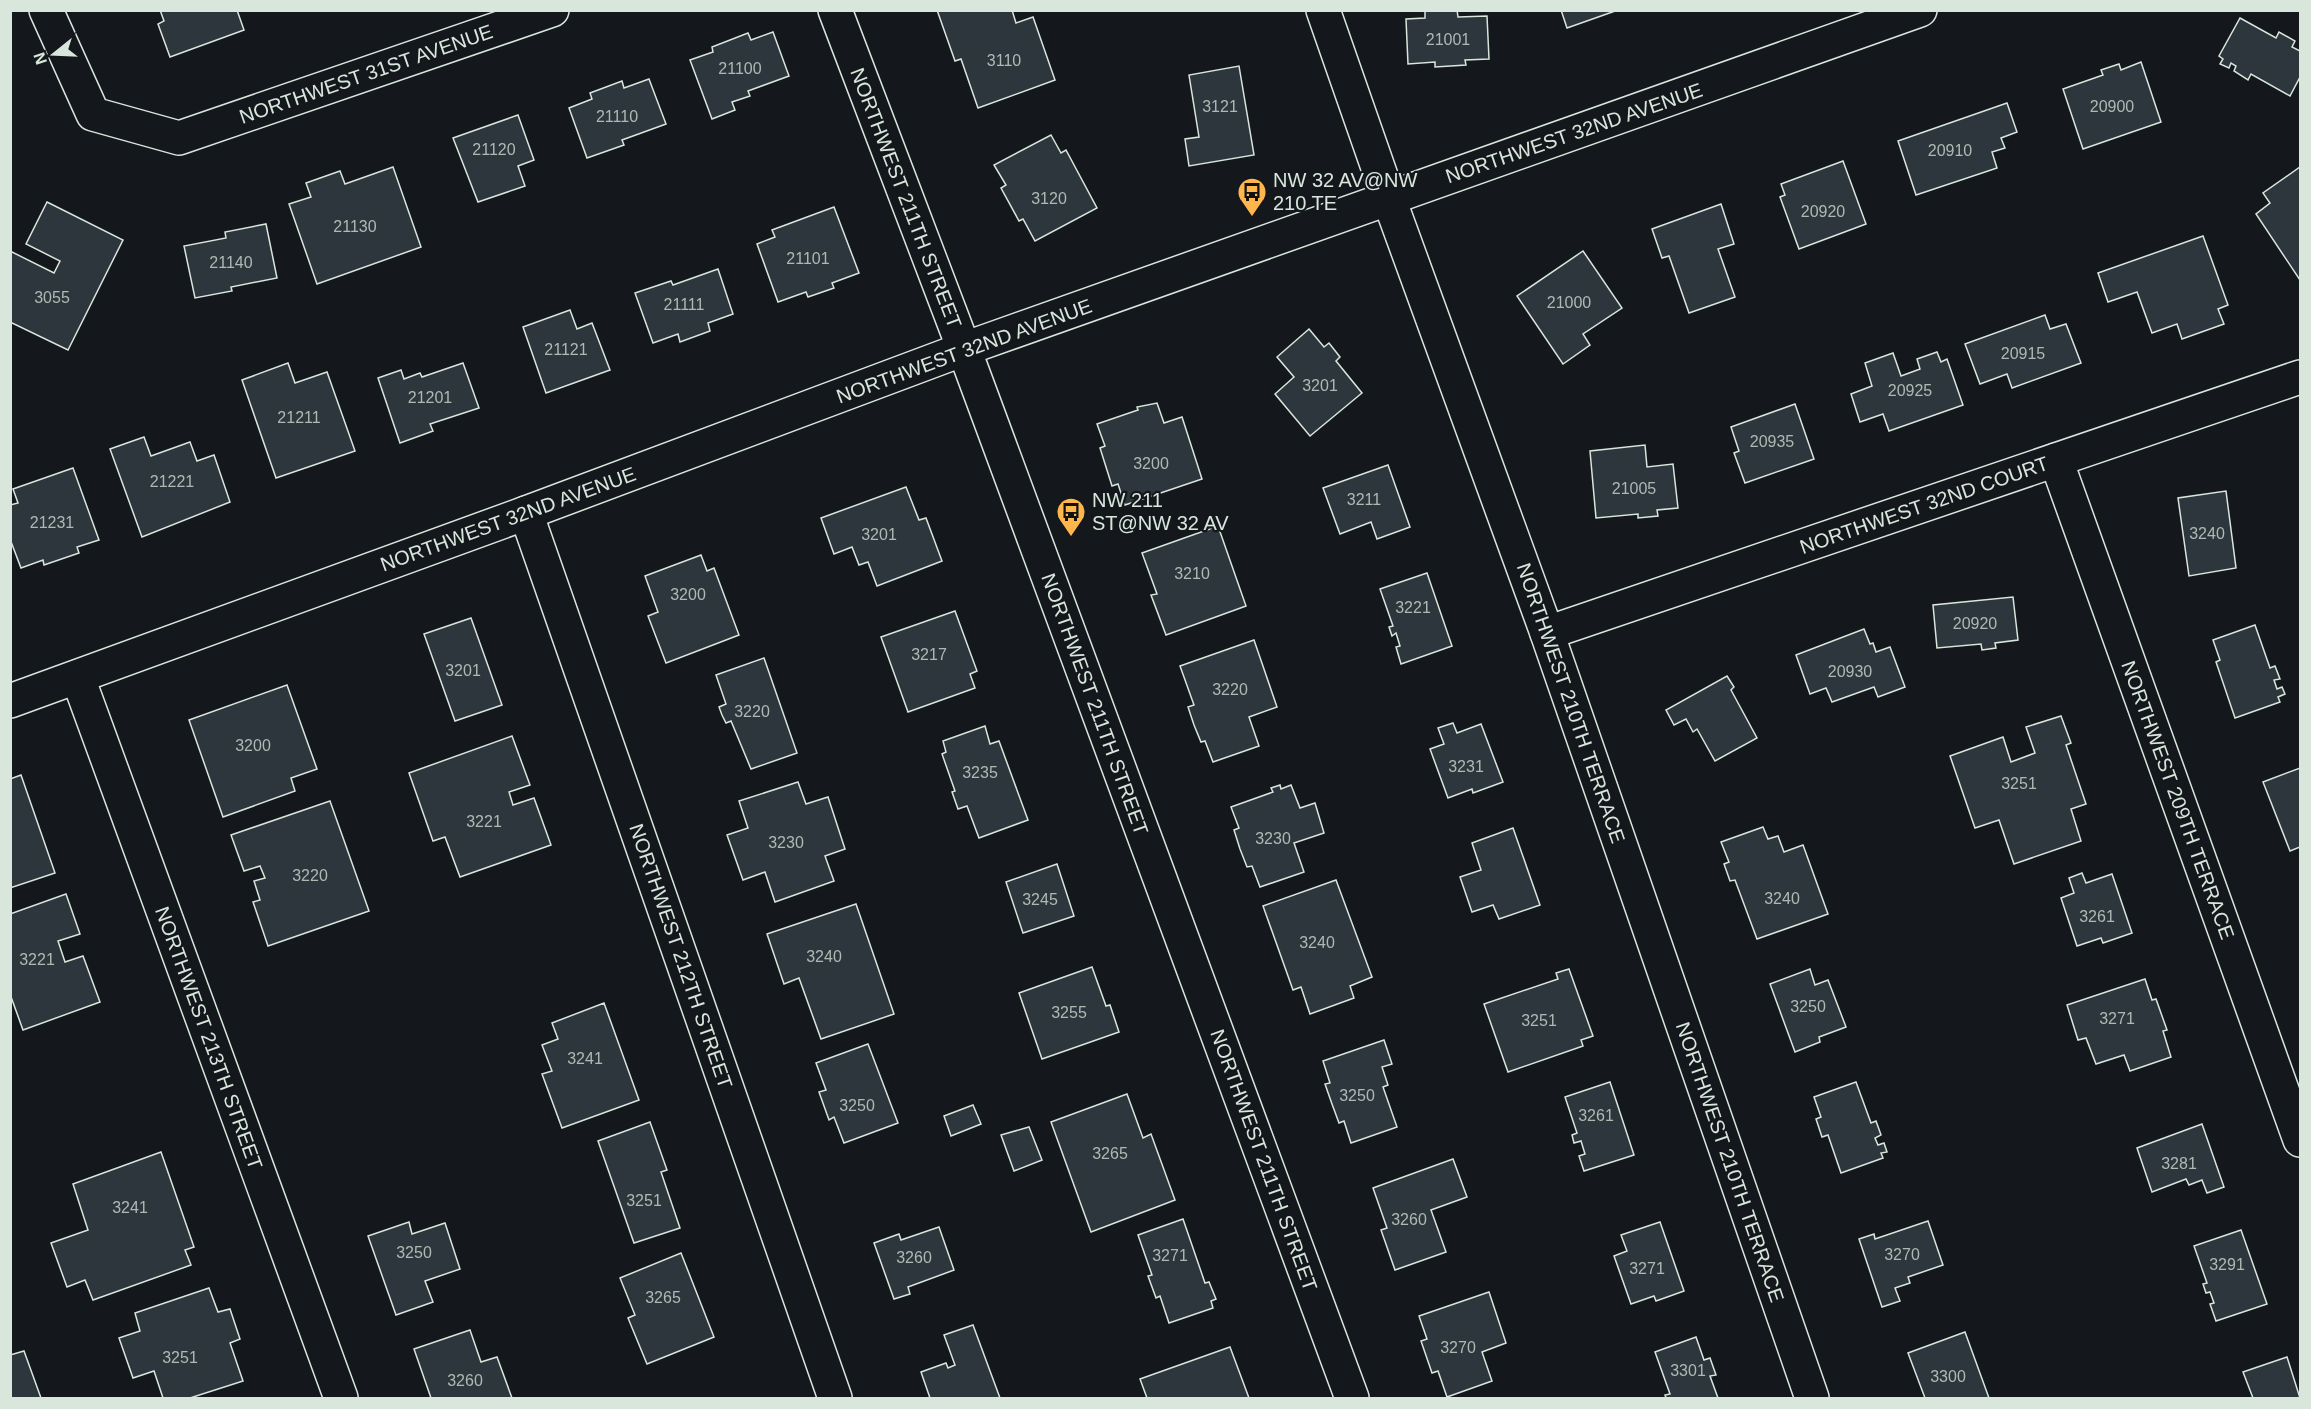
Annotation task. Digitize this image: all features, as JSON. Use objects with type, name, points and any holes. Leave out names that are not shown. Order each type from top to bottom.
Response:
[{"type":"street","name":"NORTHWEST 31ST AVENUE","points":[[46,10],[93,114],[179,138],[552,10]]},
{"type":"street","name":"NORTHWEST 211TH STREET","points":[[835,10],[964,349],[1352,1398]]},
{"type":"street","name":"NORTHWEST 210TH TERRACE","points":[[1323,10],[1389,199],[1547,633],[1812,1398]]},
{"type":"street","name":"NORTHWEST 32ND AVENUE","points":[[10,701],[526,513],[964,349],[1920,10]]},
{"type":"street","name":"NORTHWEST 32ND COURT","points":[[1547,633],[2301,377]]},
{"type":"street","name":"NORTHWEST 209TH TERRACE","points":[[2056,460],[2301,1140]]},
{"type":"street","name":"NORTHWEST 212TH STREET","points":[[526,513],[835,1398]]},
{"type":"street","name":"NORTHWEST 213TH STREET","points":[[78,678],[340,1398]]},
{"type":"building","points":[[160,10],[237,10],[244,30],[170,57],[158,24],[164,21]]},
{"type":"building","points":[[937,10],[1012,10],[1016,23],[1033,17],[1055,80],[978,108],[961,59],[955,61]]},
{"type":"building","points":[[1425,10],[1457,10],[1458,17],[1487,16],[1489,59],[1465,60],[1466,65],[1435,67],[1435,62],[1408,64],[1406,19],[1425,18]]},
{"type":"building","points":[[1561,10],[1618,10],[1567,28]]},
{"type":"building","points":[[2240,18],[2276,38],[2279,32],[2295,41],[2292,47],[2300,51],[2300,77],[2290,96],[2251,74],[2248,80],[2234,71],[2236,66],[2231,63],[2229,68],[2220,64],[2223,59],[2219,56]]},
{"type":"building","points":[[773,32],[789,76],[748,91],[750,96],[732,102],[735,110],[712,119],[690,60],[713,52],[712,47],[748,33],[751,40]]},
{"type":"building","points":[[2141,62],[2161,122],[2083,149],[2063,89],[2103,75],[2101,70],[2119,64],[2121,70]]},
{"type":"building","points":[[1239,66],[1254,155],[1189,166],[1185,139],[1199,137],[1189,75]]},
{"type":"building","points":[[649,79],[666,124],[622,140],[624,145],[587,158],[569,108],[592,99],[590,93],[622,81],[624,88]]},
{"type":"building","points":[[2007,103],[2017,132],[2001,138],[2005,148],[1992,152],[1997,168],[1916,195],[1898,141]]},
{"type":"building","points":[[518,115],[534,160],[518,166],[525,186],[478,202],[453,138]]},
{"type":"building","points":[[1051,135],[1061,153],[1066,150],[1097,208],[1035,241],[1023,219],[1019,221],[1001,188],[1006,185],[994,165]]},
{"type":"building","points":[[1843,161],[1866,224],[1799,249],[1780,197],[1785,195],[1781,184]]},
{"type":"building","points":[[393,167],[421,247],[317,284],[289,204],[311,197],[306,183],[340,171],[345,184]]},
{"type":"building","points":[[2300,167],[2300,280],[2256,214],[2270,203],[2263,193]]},
{"type":"building","points":[[47,202],[123,240],[68,350],[10,322],[10,251],[54,273],[60,261],[26,244]]},
{"type":"building","points":[[1721,204],[1734,244],[1718,249],[1735,297],[1689,313],[1669,256],[1662,258],[1652,229]]},
{"type":"building","points":[[834,207],[859,273],[832,283],[834,288],[808,297],[806,292],[778,302],[757,244],[775,237],[772,230]]},
{"type":"building","points":[[266,224],[277,278],[231,287],[232,291],[195,298],[184,246],[226,238],[225,232]]},
{"type":"building","points":[[2203,236],[2228,305],[2218,309],[2224,324],[2182,339],[2177,324],[2152,333],[2137,292],[2108,302],[2098,273]]},
{"type":"building","points":[[1583,251],[1622,308],[1583,334],[1590,345],[1563,364],[1517,296]]},
{"type":"building","points":[[718,269],[733,314],[708,323],[710,331],[680,342],[678,334],[653,343],[635,293],[671,281],[673,285]]},
{"type":"building","points":[[570,310],[577,329],[592,323],[610,370],[546,393],[523,327]]},
{"type":"building","points":[[2045,315],[2050,329],[2066,324],[2081,363],[2012,388],[2007,374],[1980,384],[1965,344]]},
{"type":"building","points":[[1309,329],[1324,347],[1329,343],[1340,357],[1336,361],[1362,393],[1310,436],[1275,394],[1294,377],[1277,357]]},
{"type":"building","points":[[1937,352],[1941,362],[1947,359],[1963,405],[1889,431],[1883,414],[1860,422],[1851,394],[1872,386],[1865,363],[1893,353],[1901,376],[1920,369],[1917,359]]},
{"type":"building","points":[[288,363],[295,383],[327,372],[355,451],[276,478],[242,380]]},
{"type":"building","points":[[463,363],[479,408],[430,424],[433,431],[400,443],[378,378],[401,370],[404,379],[420,373],[422,377]]},
{"type":"building","points":[[1157,403],[1164,423],[1182,417],[1202,479],[1125,505],[1118,484],[1112,486],[1100,448],[1105,446],[1097,424],[1138,410],[1137,407]]},
{"type":"building","points":[[1795,404],[1814,459],[1745,483],[1734,453],[1739,451],[1731,427]]},
{"type":"building","points":[[144,437],[151,456],[190,442],[197,461],[214,455],[230,502],[142,537],[110,449]]},
{"type":"building","points":[[1645,445],[1647,467],[1673,464],[1678,508],[1657,510],[1658,516],[1638,518],[1638,514],[1596,518],[1590,451]]},
{"type":"building","points":[[1388,465],[1410,527],[1377,539],[1371,522],[1340,534],[1323,488]]},
{"type":"building","points":[[73,468],[99,540],[77,547],[79,553],[44,565],[43,560],[21,568],[10,539],[10,505],[18,503],[13,489]]},
{"type":"building","points":[[906,487],[919,520],[926,518],[942,561],[877,586],[868,562],[859,565],[852,547],[834,554],[821,518]]},
{"type":"building","points":[[2226,491],[2236,568],[2189,576],[2178,498]]},
{"type":"building","points":[[1218,526],[1246,606],[1166,635],[1151,595],[1157,594],[1142,553]]},
{"type":"building","points":[[701,555],[707,571],[714,568],[739,635],[666,663],[648,616],[658,612],[645,576]]},
{"type":"building","points":[[1427,573],[1452,646],[1401,664],[1396,647],[1400,646],[1396,633],[1392,636],[1389,627],[1393,626],[1380,589]]},
{"type":"building","points":[[2013,597],[2018,640],[1995,643],[1996,648],[1982,650],[1981,644],[1937,648],[1933,605]]},
{"type":"building","points":[[955,611],[977,671],[970,674],[975,688],[908,712],[881,637]]},
{"type":"building","points":[[471,618],[502,705],[455,721],[424,634]]},
{"type":"building","points":[[2255,625],[2270,668],[2275,666],[2280,679],[2274,680],[2277,689],[2282,687],[2285,694],[2278,697],[2280,702],[2235,718],[2216,662],[2220,660],[2213,640]]},
{"type":"building","points":[[1864,629],[1876,652],[1890,647],[1905,687],[1878,697],[1874,687],[1832,702],[1826,688],[1810,694],[1796,655]]},
{"type":"building","points":[[1254,640],[1277,707],[1249,717],[1259,746],[1213,762],[1205,741],[1201,742],[1194,725],[1188,707],[1194,705],[1180,666]]},
{"type":"building","points":[[764,658],[797,753],[751,769],[731,721],[726,723],[719,707],[726,704],[716,675]]},
{"type":"building","points":[[1727,676],[1734,687],[1731,690],[1757,738],[1715,761],[1697,729],[1693,732],[1686,719],[1674,725],[1666,710]]},
{"type":"building","points":[[287,685],[317,769],[291,778],[295,791],[223,817],[189,720]]},
{"type":"building","points":[[2061,716],[2071,743],[2066,745],[2086,804],[2071,809],[2081,841],[2014,864],[1999,820],[1975,828],[1950,756],[2003,737],[2011,762],[2035,753],[2026,727]]},
{"type":"building","points":[[1453,723],[1457,733],[1481,724],[1503,782],[1473,793],[1472,789],[1448,798],[1430,749],[1444,744],[1438,728]]},
{"type":"building","points":[[985,726],[990,744],[999,741],[1028,820],[979,838],[967,806],[958,809],[952,792],[955,791],[942,754],[946,752],[943,741]]},
{"type":"building","points":[[512,736],[530,785],[509,792],[513,805],[534,798],[551,845],[460,877],[445,837],[433,841],[409,773]]},
{"type":"building","points":[[2300,768],[2300,847],[2290,851],[2263,782]]},
{"type":"building","points":[[21,775],[55,873],[10,888],[10,779]]},
{"type":"building","points":[[798,782],[806,804],[828,797],[845,849],[825,856],[834,881],[775,902],[765,872],[743,880],[727,835],[748,828],[739,801]]},
{"type":"building","points":[[1280,785],[1281,789],[1291,785],[1300,808],[1315,803],[1324,833],[1294,843],[1304,872],[1260,887],[1252,866],[1247,867],[1240,849],[1234,830],[1239,828],[1231,807],[1273,792],[1271,788]]},
{"type":"building","points":[[330,801],[369,911],[268,946],[253,902],[260,900],[254,881],[265,878],[260,866],[244,871],[231,835]]},
{"type":"building","points":[[1763,827],[1768,839],[1778,836],[1784,852],[1803,845],[1828,914],[1757,939],[1735,880],[1730,881],[1724,864],[1729,862],[1721,842]]},
{"type":"building","points":[[1513,828],[1540,905],[1499,919],[1493,905],[1472,912],[1460,877],[1481,870],[1472,843]]},
{"type":"building","points":[[1057,864],[1074,916],[1023,933],[1006,882]]},
{"type":"building","points":[[2082,873],[2086,883],[2112,874],[2132,933],[2103,943],[2101,938],[2077,946],[2061,898],[2074,893],[2069,878]]},
{"type":"building","points":[[1336,880],[1372,977],[1350,986],[1354,998],[1310,1014],[1301,987],[1293,990],[1263,906]]},
{"type":"building","points":[[66,894],[80,934],[58,941],[65,962],[83,956],[100,1002],[23,1030],[10,994],[10,914]]},
{"type":"building","points":[[856,904],[894,1014],[821,1039],[799,978],[784,984],[767,934]]},
{"type":"building","points":[[1092,967],[1106,1006],[1110,1005],[1119,1032],[1042,1059],[1019,993]]},
{"type":"building","points":[[1569,969],[1593,1036],[1581,1040],[1583,1046],[1508,1072],[1484,1004],[1558,979],[1556,973]]},
{"type":"building","points":[[1810,969],[1815,985],[1828,980],[1846,1027],[1819,1037],[1820,1042],[1795,1052],[1770,984]]},
{"type":"building","points":[[2145,979],[2152,1000],[2156,999],[2167,1030],[2163,1031],[2171,1057],[2130,1071],[2124,1055],[2096,1064],[2086,1038],[2078,1040],[2067,1005]]},
{"type":"building","points":[[604,1003],[639,1100],[562,1128],[542,1074],[552,1071],[542,1045],[558,1039],[552,1023]]},
{"type":"building","points":[[1384,1040],[1392,1064],[1382,1067],[1388,1085],[1383,1087],[1397,1127],[1351,1143],[1344,1121],[1339,1123],[1325,1084],[1330,1083],[1323,1061]]},
{"type":"building","points":[[868,1044],[898,1123],[844,1143],[834,1117],[829,1120],[819,1092],[826,1090],[816,1063]]},
{"type":"building","points":[[1610,1082],[1634,1155],[1584,1171],[1579,1156],[1585,1154],[1581,1141],[1574,1143],[1572,1135],[1577,1133],[1565,1097]]},
{"type":"building","points":[[1856,1082],[1871,1123],[1876,1121],[1881,1135],[1875,1138],[1878,1145],[1884,1143],[1887,1152],[1881,1153],[1883,1158],[1841,1173],[1828,1135],[1822,1137],[1816,1119],[1821,1117],[1814,1097]]},
{"type":"building","points":[[1127,1094],[1143,1138],[1151,1134],[1175,1200],[1091,1232],[1051,1122]]},
{"type":"building","points":[[973,1105],[981,1124],[951,1136],[944,1116]]},
{"type":"building","points":[[650,1122],[667,1170],[661,1172],[680,1228],[634,1243],[598,1141]]},
{"type":"building","points":[[2202,1124],[2224,1187],[2207,1193],[2202,1180],[2189,1185],[2186,1179],[2152,1192],[2137,1148]]},
{"type":"building","points":[[1029,1127],[1042,1160],[1014,1171],[1001,1135]]},
{"type":"building","points":[[161,1152],[194,1247],[185,1250],[191,1265],[93,1300],[85,1280],[67,1287],[51,1243],[88,1230],[73,1184]]},
{"type":"building","points":[[1453,1159],[1467,1197],[1431,1210],[1446,1252],[1395,1270],[1381,1230],[1387,1228],[1373,1188]]},
{"type":"building","points":[[1183,1219],[1205,1283],[1209,1282],[1216,1299],[1211,1301],[1213,1308],[1169,1323],[1160,1296],[1156,1298],[1148,1276],[1152,1275],[1138,1235]]},
{"type":"building","points":[[1928,1221],[1943,1265],[1908,1277],[1910,1283],[1895,1288],[1900,1301],[1882,1307],[1859,1239],[1874,1234],[1875,1239]]},
{"type":"building","points":[[409,1222],[412,1234],[445,1223],[460,1269],[425,1281],[433,1302],[396,1315],[368,1236]]},
{"type":"building","points":[[1660,1222],[1684,1291],[1656,1301],[1654,1296],[1631,1304],[1614,1256],[1627,1251],[1621,1235]]},
{"type":"building","points":[[939,1227],[954,1270],[908,1287],[910,1294],[894,1299],[874,1243],[899,1234],[901,1240]]},
{"type":"building","points":[[2241,1230],[2267,1304],[2216,1321],[2210,1304],[2214,1303],[2210,1292],[2206,1293],[2203,1284],[2207,1283],[2194,1246]]},
{"type":"building","points":[[681,1253],[714,1337],[647,1364],[628,1318],[635,1315],[620,1278]]},
{"type":"building","points":[[209,1288],[218,1312],[230,1309],[240,1339],[230,1343],[243,1381],[190,1398],[163,1398],[154,1371],[133,1378],[119,1338],[140,1331],[135,1313]]},
{"type":"building","points":[[1489,1292],[1506,1343],[1482,1352],[1492,1381],[1447,1397],[1438,1371],[1432,1373],[1421,1341],[1427,1339],[1419,1316]]},
{"type":"building","points":[[973,1325],[1000,1398],[930,1398],[921,1372],[946,1363],[948,1368],[955,1365],[944,1335]]},
{"type":"building","points":[[470,1330],[481,1362],[497,1357],[512,1398],[431,1398],[414,1349]]},
{"type":"building","points":[[1965,1332],[1989,1398],[1925,1398],[1908,1353]]},
{"type":"building","points":[[1696,1337],[1704,1360],[1710,1358],[1716,1375],[1710,1376],[1718,1398],[1666,1398],[1665,1395],[1670,1394],[1655,1352]]},
{"type":"building","points":[[1230,1347],[1249,1398],[1147,1398],[1140,1379]]},
{"type":"building","points":[[24,1351],[41,1398],[10,1398],[10,1355]]},
{"type":"building","points":[[2287,1357],[2300,1398],[2253,1398],[2243,1372]]},
{"type":"place","name":"NW 32 AV@NW 210 TE","points":[[1252,218]]},
{"type":"place","name":"NW 211 ST@NW 32 AV","points":[[1071,538]]}]
